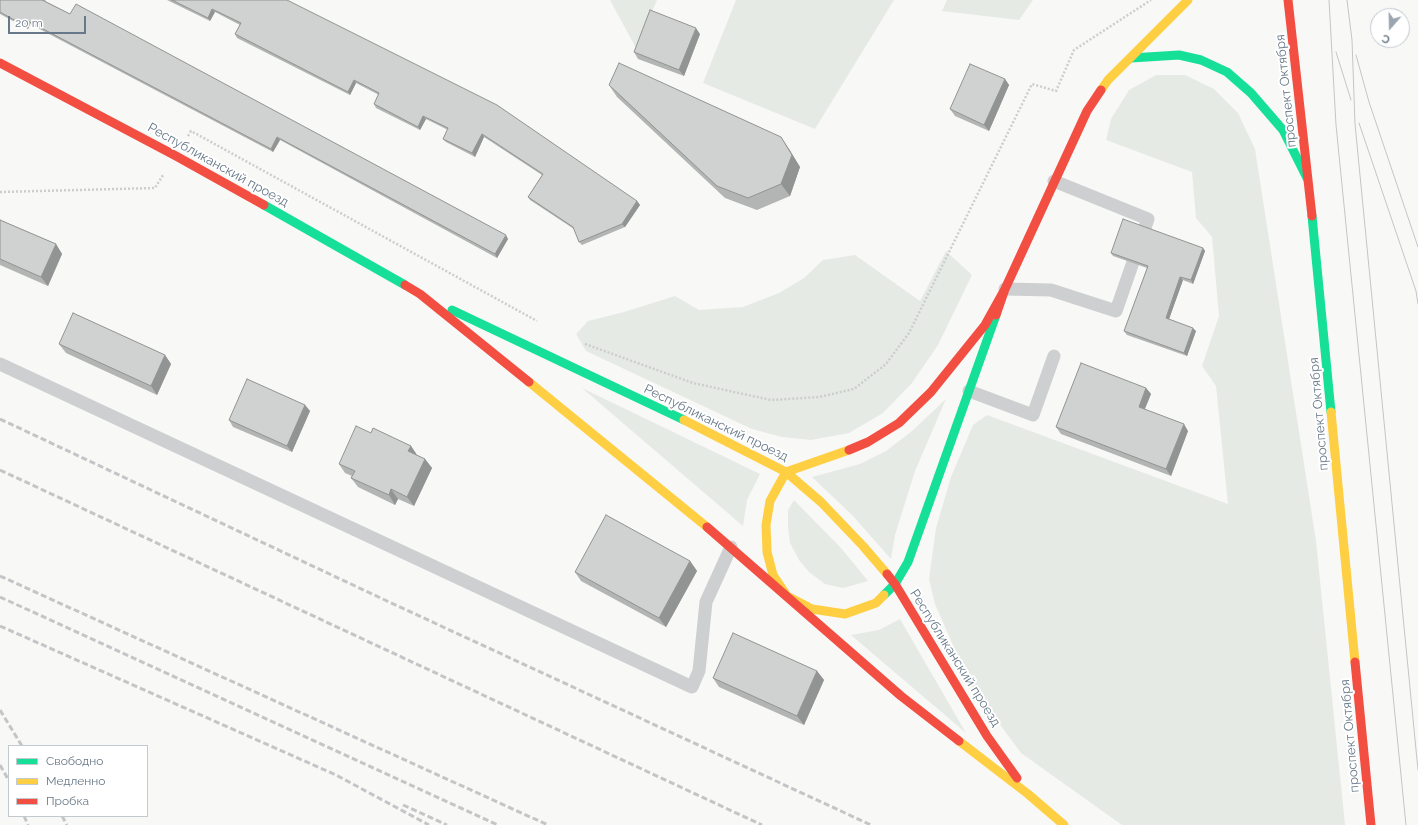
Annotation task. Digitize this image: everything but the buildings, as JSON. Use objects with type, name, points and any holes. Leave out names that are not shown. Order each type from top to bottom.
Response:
[{"type":"main road","points":[[1005,289],[908,562],[895,584],[876,603],[845,614],[812,609],[787,596],[773,575],[767,552],[766,525],[770,502],[786,472],[868,442],[899,423],[931,392],[985,325],[1005,289],[1087,111],[1108,80],[1188,0]]},
{"type":"main road","name":"проспект Октября","points":[[1288,0],[1309,182],[1371,825]]},
{"type":"main road","points":[[1131,58],[1180,56],[1201,60],[1227,72],[1251,93],[1283,130],[1309,182]]},
{"type":"main road","name":"Республиканский проезд","points":[[0,63],[176,156],[381,270],[420,294],[712,434],[786,472],[821,502],[863,546],[895,584],[987,736],[1028,794]]},
{"type":"main road","name":"Республиканский проезд","points":[[420,294],[731,547],[901,696],[1028,794],[1064,825]]},
{"type":"lane","points":[[1005,289],[1051,290],[1116,311],[1148,219],[1054,181]]},
{"type":"lane","points":[[969,391],[1033,415],[1054,356]]},
{"type":"lane","points":[[0,364],[692,687],[699,671],[706,602],[731,547]]},
{"type":"path","points":[[581,343],[693,383],[772,400],[819,397],[854,389],[886,364],[909,333],[1032,84],[1056,91],[1074,50],[1151,0]]},
{"type":"path","points":[[518,310],[541,324]]},
{"type":"shaded area","points":[[610,0],[657,0],[636,48]]},
{"type":"shaded area","points":[[736,0],[894,0],[815,129],[703,83]]},
{"type":"shaded area","points":[[947,0],[1033,0],[1019,20],[942,11]]},
{"type":"shaded area","points":[[1156,75],[1185,75],[1214,89],[1238,113],[1255,149],[1316,541],[1345,825],[1122,825],[1021,753],[970,684],[935,604],[929,579],[936,528],[951,477],[973,425],[987,415],[1228,504],[1216,386],[1202,366],[1219,316],[1212,237],[1196,218],[1192,172],[1106,140],[1111,119],[1129,90]]},
{"type":"shaded area","points":[[946,251],[972,275],[938,345],[912,383],[883,413],[849,433],[811,440],[782,437],[752,429],[586,351],[576,334],[588,321],[624,312],[675,296],[699,310],[743,307],[779,293],[804,278],[823,260],[855,255],[920,301]]},
{"type":"shaded area","points":[[582,388],[760,474],[747,500],[743,526]]},
{"type":"shaded area","points":[[946,399],[915,471],[895,535],[891,559],[852,515],[812,477],[860,464],[886,451],[912,431]]},
{"type":"shaded area","points":[[794,500],[841,548],[868,581],[843,588],[825,584],[809,572],[799,560],[790,543],[788,510]]},
{"type":"shaded area","points":[[900,619],[966,733],[851,635],[879,630]]},
{"type":"tram line","points":[[1329,0],[1336,125],[1406,825]]},
{"type":"tram line","points":[[1347,0],[1352,40],[1355,124],[1418,770]]},
{"type":"tram line","points":[[1336,52],[1351,100]]},
{"type":"tram line","points":[[1356,55],[1369,102],[1418,247]]},
{"type":"tram line","points":[[1359,123],[1416,291],[1418,304]]},
{"type":"railway","points":[[0,419],[387,601],[871,825]]},
{"type":"railway","points":[[0,470],[762,825]]},
{"type":"railway","points":[[0,576],[548,825]]},
{"type":"railway","points":[[0,597],[498,825]]},
{"type":"railway","points":[[0,626],[336,775],[429,825]]},
{"type":"railway","points":[[0,710],[21,745]]},
{"type":"railway","points":[[0,765],[8,779]]},
{"type":"railway","points":[[403,805],[447,825]]},
{"type":"railway","points":[[24,817],[28,825]]},
{"type":"railway","points":[[63,817],[67,825]]},
{"type":"traffic: fast","points":[[1131,58],[1179,55],[1201,60],[1227,72],[1251,93],[1283,130],[1307,178]]},
{"type":"traffic: fast","points":[[264,205],[405,285]]},
{"type":"traffic: fast","points":[[1312,216],[1331,412]]},
{"type":"traffic: fast","points":[[452,310],[684,420]]},
{"type":"traffic: fast","points":[[884,595],[895,584],[908,562],[996,315]]},
{"type":"traffic: slow","points":[[1101,90],[1108,80],[1188,0]]},
{"type":"traffic: slow","points":[[529,382],[707,527]]},
{"type":"traffic: slow","points":[[1331,412],[1355,662]]},
{"type":"traffic: slow","points":[[684,420],[786,472],[821,502],[863,546],[887,574]]},
{"type":"traffic: slow","points":[[849,450],[786,472],[770,501],[766,525],[767,552],[773,575],[787,596],[812,609],[845,614],[876,603],[884,595]]},
{"type":"traffic: slow","points":[[959,741],[1028,794],[1064,825]]},
{"type":"traffic: jam","points":[[1288,0],[1312,216]]},
{"type":"traffic: jam","points":[[0,63],[176,156],[264,205]]},
{"type":"traffic: jam","points":[[996,315],[1005,289],[1087,111],[1101,90]]},
{"type":"traffic: jam","points":[[405,285],[420,294],[529,382]]},
{"type":"traffic: jam","points":[[849,450],[868,442],[899,423],[931,392],[985,325],[1005,289]]},
{"type":"traffic: jam","points":[[707,527],[901,696],[959,741]]},
{"type":"traffic: jam","points":[[887,574],[895,584],[987,736],[1017,778]]},
{"type":"traffic: jam","points":[[1355,662],[1371,825]]}]
